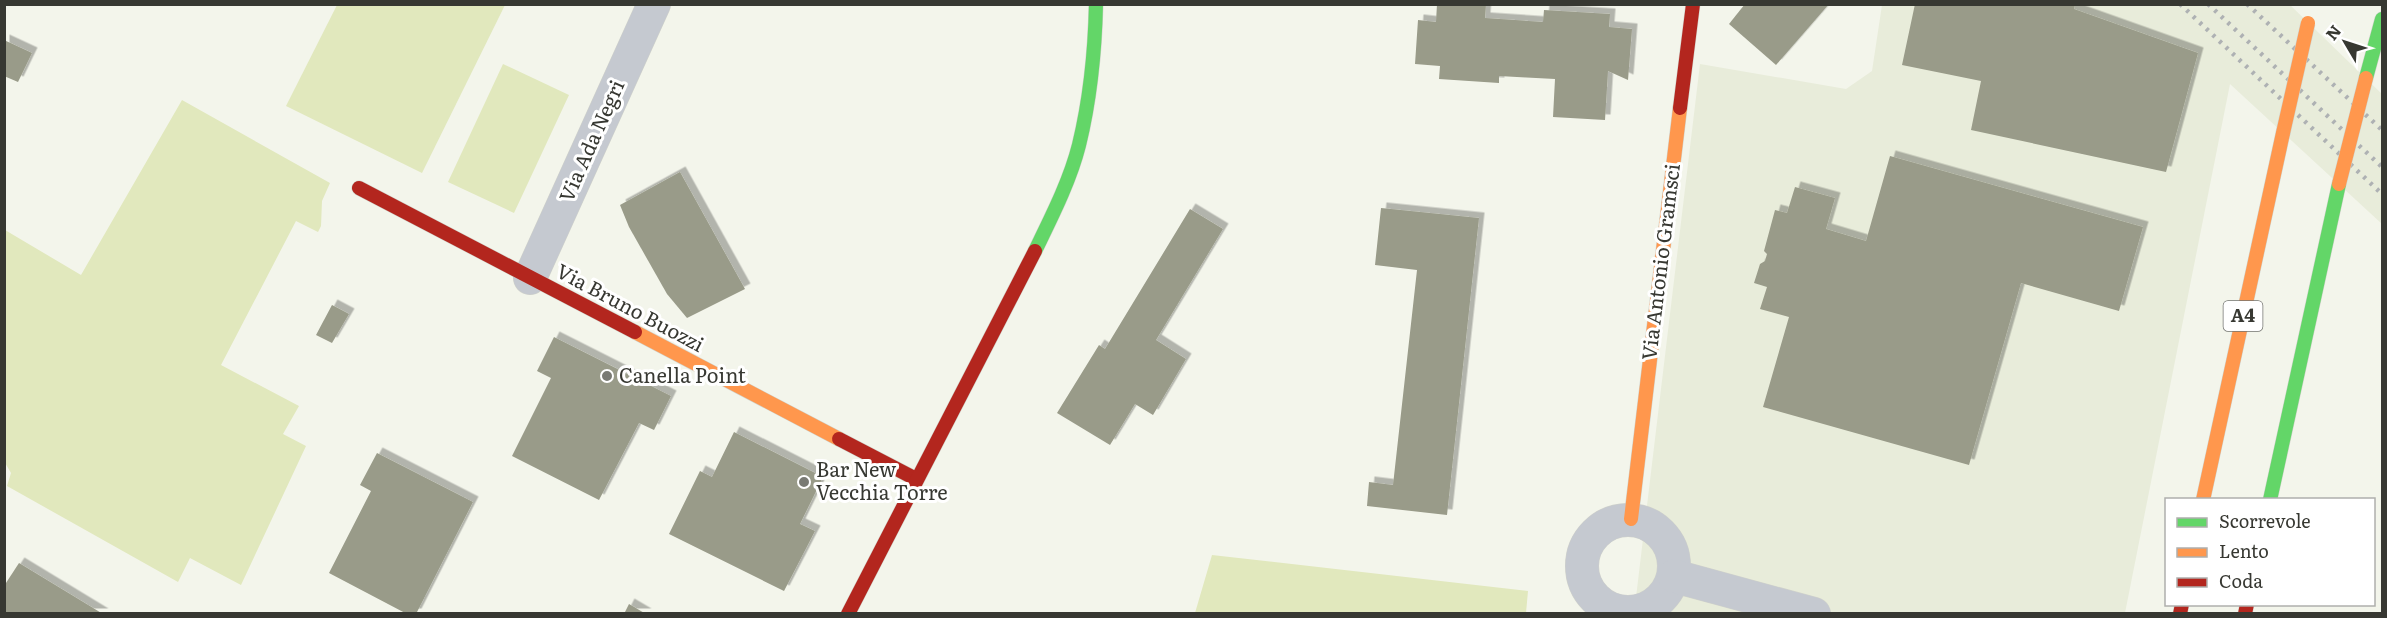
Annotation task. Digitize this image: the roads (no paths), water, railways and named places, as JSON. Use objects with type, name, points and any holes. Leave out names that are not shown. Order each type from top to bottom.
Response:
[{"type":"main road","points":[[848,614],[1050,221],[1079,146],[1095,43],[1096,4]]},
{"type":"main road","name":"Via Antonio Gramsci","points":[[1631,519],[1693,4]]},
{"type":"main road","name":"A4","points":[[2204,498],[2309,18]]},
{"type":"main road","points":[[2270,498],[2339,184],[2382,19]]},
{"type":"main road","name":"Via Bruno Buozzi","points":[[359,188],[916,479]]},
{"type":"street","name":"Via Ada Negri","points":[[530,278],[654,4]]},
{"type":"street","points":[[1631,519],[1647,523],[1660,532],[1669,544],[1674,560],[1674,576],[1660,599],[1636,612],[1623,613],[1607,608],[1595,598],[1586,585],[1582,570],[1583,554],[1590,539],[1601,528],[1615,521],[1631,519]]},
{"type":"street","points":[[1674,576],[1814,614]]},
{"type":"railway","points":[[2180,4],[2382,194]]},
{"type":"railway","points":[[2208,4],[2382,167]]},
{"type":"railway","points":[[2247,4],[2382,130]]},
{"type":"place","name":"Canella Point","points":[[607,376]]},
{"type":"place","name":"Bar New Vecchia Torre","points":[[804,482]]}]
